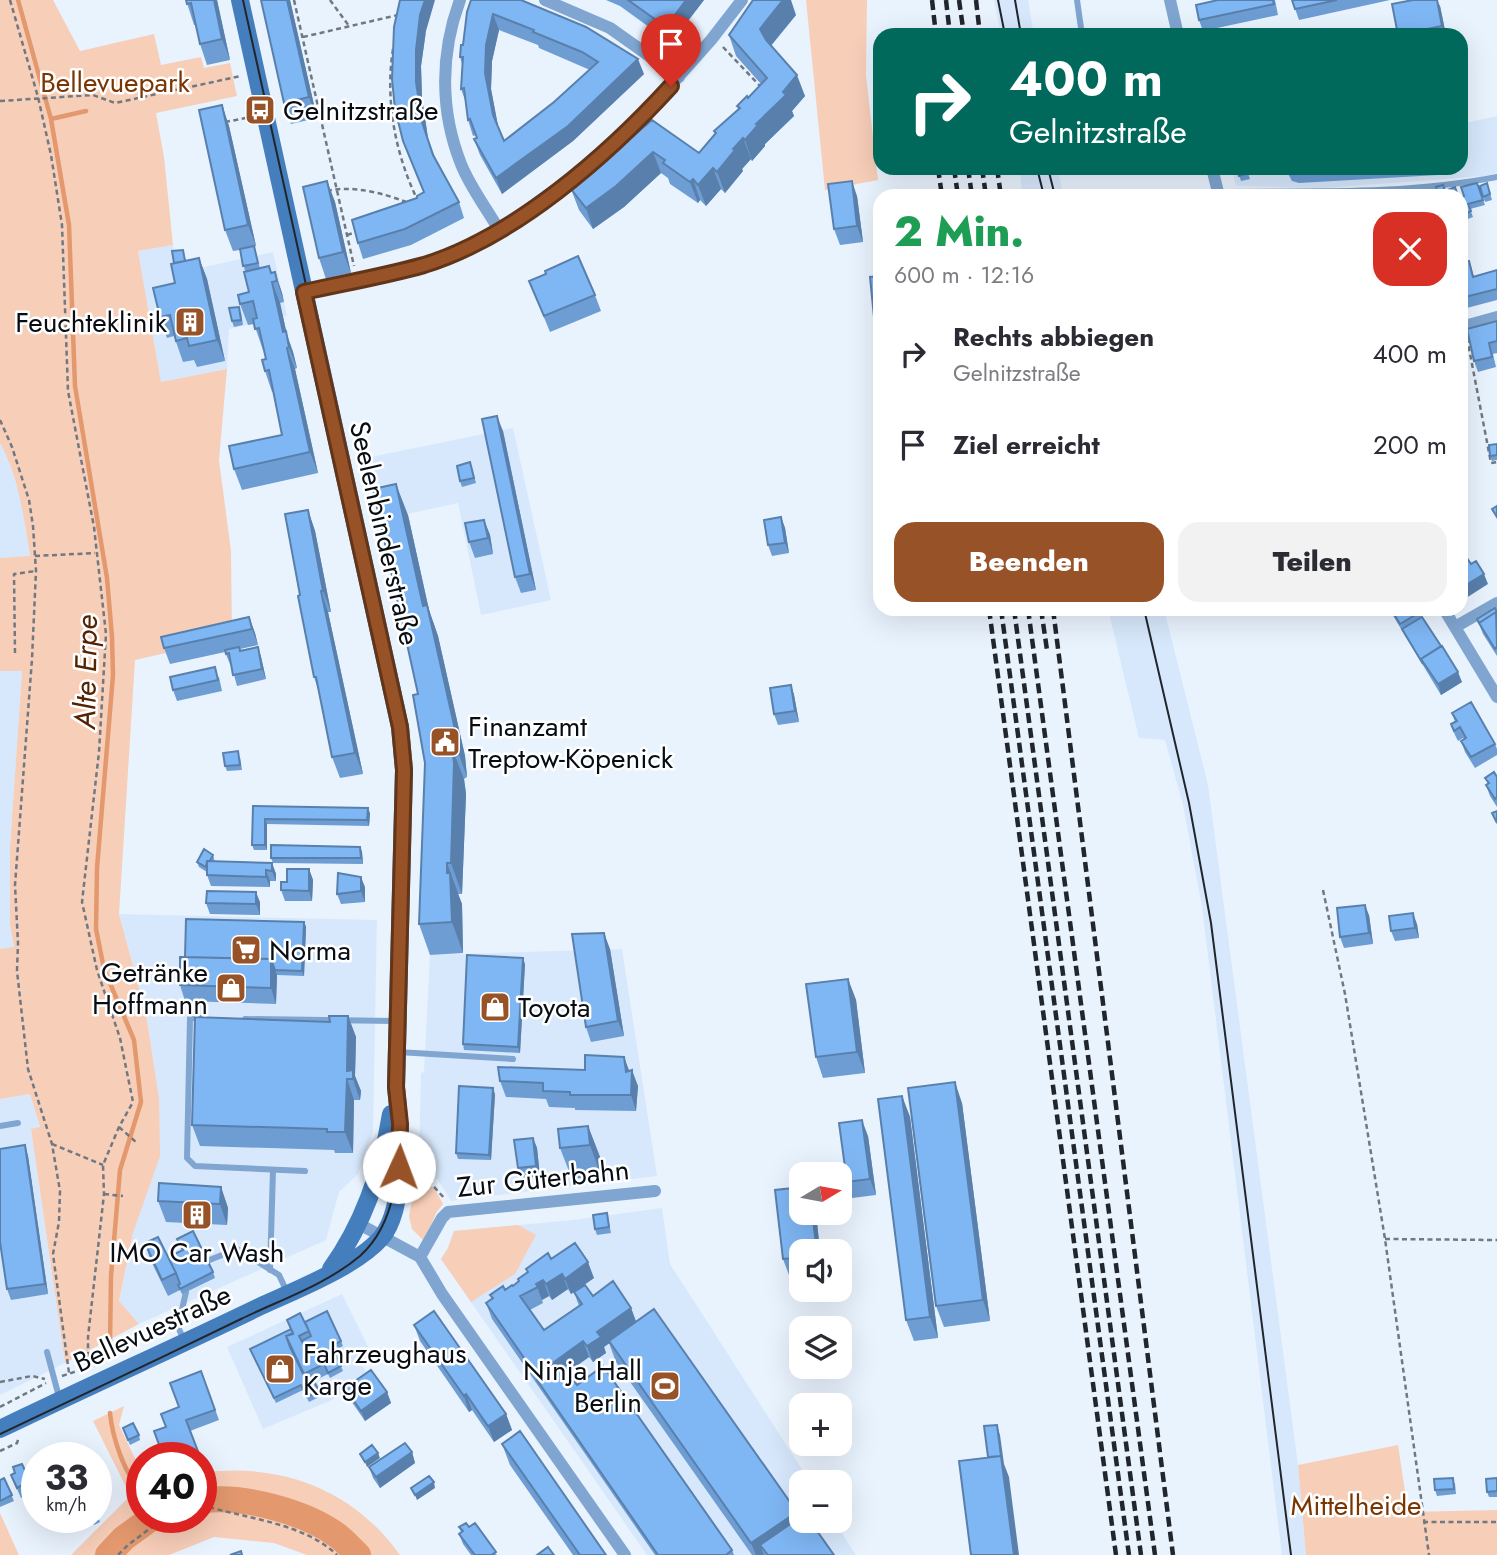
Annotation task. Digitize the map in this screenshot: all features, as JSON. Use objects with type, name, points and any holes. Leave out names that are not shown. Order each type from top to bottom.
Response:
[{"type":"street","name":"Seelenbinderstraße","points":[[240,0],[400,727],[404,778],[396,1052],[400,1124],[398,1189],[393,1215],[382,1237],[360,1256],[327,1275]]},
{"type":"street","points":[[460,0],[447,43],[444,79],[446,108],[462,167],[499,230]]},
{"type":"street","points":[[545,0],[610,28],[680,77]]},
{"type":"street","points":[[304,292],[424,265],[499,230],[588,166],[640,120],[680,77],[742,0]]},
{"type":"street","points":[[1170,0],[1176,28]]},
{"type":"street","points":[[1468,328],[1497,317]]},
{"type":"street","points":[[1455,627],[1497,603]]},
{"type":"street","points":[[1448,616],[1497,697]]},
{"type":"street","name":"Seelenbinderstraße","points":[[327,1275],[359,1224],[386,1147],[396,1087]]},
{"type":"street","name":"Zur Güterbahn","points":[[420,1257],[448,1212],[655,1191]]},
{"type":"street","points":[[359,1224],[420,1257],[442,1294],[625,1555]]},
{"type":"street","name":"Bellevuestraße","points":[[0,1429],[327,1275]]},
{"type":"lane","points":[[1077,0],[1081,28]]},
{"type":"lane","points":[[1387,189],[1470,183],[1497,177]]},
{"type":"lane","points":[[204,1018],[190,1018],[187,1158],[195,1166],[305,1171]]},
{"type":"lane","points":[[232,1019],[397,1021]]},
{"type":"lane","points":[[396,1052],[513,1059]]},
{"type":"lane","points":[[0,1126],[18,1123]]},
{"type":"lane","points":[[270,1270],[273,1170]]},
{"type":"lane","points":[[207,1261],[237,1249],[279,1275],[288,1294]]},
{"type":"lane","points":[[185,1343],[178,1328],[186,1292]]},
{"type":"lane","points":[[47,1352],[59,1400]]},
{"type":"path","points":[[10,0],[38,97],[62,225],[68,391],[94,527],[106,634],[99,752],[82,902],[97,970],[120,1038],[133,1102],[103,1165],[104,1194],[88,1337],[88,1362]]},
{"type":"path","points":[[294,0],[356,272]]},
{"type":"path","points":[[330,0],[349,26]]},
{"type":"path","points":[[302,37],[398,15],[401,7]]},
{"type":"path","points":[[395,40],[391,65],[392,114],[404,171],[422,209]]},
{"type":"path","points":[[723,47],[760,86]]},
{"type":"path","points":[[0,101],[93,95],[115,103],[237,77]]},
{"type":"path","points":[[219,124],[246,118]]},
{"type":"path","points":[[317,193],[337,189],[386,194],[410,204]]},
{"type":"path","points":[[347,235],[359,232]]},
{"type":"path","points":[[1468,350],[1491,463],[1497,462]]},
{"type":"path","points":[[0,420],[29,500],[35,556],[23,797],[15,885],[17,971],[28,1069],[52,1144],[60,1191],[53,1254],[69,1371]]},
{"type":"path","points":[[35,556],[96,553]]},
{"type":"path","points":[[15,653],[14,574],[36,571]]},
{"type":"path","points":[[1323,890],[1345,994],[1385,1239],[1429,1555]]},
{"type":"path","points":[[119,1127],[137,1143]]},
{"type":"path","points":[[52,1144],[103,1165]]},
{"type":"path","points":[[415,1168],[419,1168],[447,1201],[448,1212]]},
{"type":"path","points":[[104,1194],[123,1196]]},
{"type":"path","points":[[1385,1239],[1497,1240]]},
{"type":"path","points":[[0,1382],[32,1376],[45,1379]]},
{"type":"path","points":[[217,1509],[297,1529],[326,1545],[337,1555]]},
{"type":"path","points":[[1423,1522],[1497,1522]]},
{"type":"path","points":[[118,1555],[144,1533]]},
{"type":"shaded area","points":[[994,0],[1028,0],[1033,28],[1000,28]]},
{"type":"shaded area","points":[[1497,116],[1497,173],[1323,188],[1236,186],[1233,175],[1468,175],[1468,122]]},
{"type":"shaded area","points":[[1020,175],[1059,175],[1062,189],[1022,189]]},
{"type":"shaded area","points":[[173,245],[177,273],[273,252],[287,316],[229,329],[227,369],[161,382],[138,251]]},
{"type":"shaded area","points":[[513,428],[551,600],[481,615],[458,503],[380,520],[366,458]]},
{"type":"shaded area","points":[[0,443],[22,503],[30,557],[0,558]]},
{"type":"shaded area","points":[[1110,616],[1166,616],[1208,785],[1298,1465],[1306,1555],[1282,1555],[1202,907],[1183,805],[1165,740],[1139,738]]},
{"type":"shaded area","points":[[22,670],[10,847],[10,924],[14,948],[0,949],[0,671]]},
{"type":"shaded area","points":[[119,914],[377,920],[373,1132],[358,1174],[339,1192],[326,1240],[139,1324],[119,1302],[133,1233],[142,1206],[159,1098],[146,1014]]},
{"type":"shaded area","points":[[622,949],[657,1176],[451,1201],[438,1180],[419,1166],[421,1073],[424,1072],[430,955]]},
{"type":"shaded area","points":[[30,1094],[40,1128],[31,1130],[65,1363],[0,1395],[0,1099]]},
{"type":"shaded area","points":[[662,1208],[670,1264],[789,1449],[789,1456],[793,1456],[802,1470],[789,1470],[789,1533],[842,1533],[856,1555],[647,1555],[441,1259],[454,1231],[573,1220]]},
{"type":"shaded area","points":[[342,1294],[373,1357],[361,1363],[366,1372],[332,1400],[263,1429],[227,1347]]},
{"type":"green space","name":"Bellevuepark","points":[[0,0],[53,0],[80,51],[154,34],[161,65],[201,57],[204,68],[230,63],[237,96],[156,113],[164,157],[173,245],[138,251],[161,382],[227,369],[219,460],[231,551],[232,638],[135,660],[119,914],[146,1014],[159,1098],[160,1156],[133,1233],[119,1301],[139,1324],[65,1363],[31,1129],[40,1127],[30,1094],[0,1099],[0,949],[14,947],[10,924],[10,847],[22,671],[0,671],[0,558],[30,556],[16,484],[0,443]]},
{"type":"green space","points":[[806,0],[867,0],[866,76],[873,137],[873,175],[877,175],[878,180],[825,190]]},
{"type":"green space","points":[[417,1171],[436,1191],[443,1204],[423,1240],[412,1229],[409,1216]]},
{"type":"green space","points":[[518,1225],[536,1235],[515,1274],[471,1302],[441,1259],[454,1231]]},
{"type":"green space","points":[[124,1406],[119,1425],[127,1442],[126,1487],[112,1459],[112,1442],[104,1442],[93,1421]]},
{"type":"green space","name":"Mittelheide","points":[[1398,1445],[1408,1512],[1497,1510],[1497,1555],[1306,1555],[1298,1465]]},
{"type":"green space","points":[[217,1472],[259,1472],[312,1485],[337,1497],[381,1532],[400,1555],[307,1555],[274,1543],[214,1537],[169,1555],[71,1555],[93,1533],[112,1533],[112,1514],[126,1500],[126,1533],[217,1533]]},
{"type":"green space","points":[[0,1513],[19,1555],[0,1555]]},
{"type":"building","points":[[186,0],[214,0],[222,39],[200,44],[191,3],[187,4]]},
{"type":"building","points":[[261,0],[287,0],[309,97],[284,103]]},
{"type":"building","points":[[400,0],[425,0],[420,15],[416,50],[416,82],[422,122],[433,155],[459,202],[405,229],[358,243],[352,220],[417,198],[424,192],[403,141],[395,109],[392,79],[394,27]]},
{"type":"building","points":[[471,0],[521,0],[586,27],[638,59],[568,126],[496,178],[474,139],[477,138],[470,119],[468,120],[464,88],[461,89],[463,57],[460,57]],"holes":[[[493,14],[534,30],[533,32],[582,52],[598,62],[554,102],[504,141],[493,115],[485,73],[486,45]]]},
{"type":"building","points":[[628,0],[686,0],[666,27]]},
{"type":"building","points":[[753,0],[783,0],[760,29],[766,40],[797,75],[783,92],[786,95],[756,124],[758,125],[745,140],[743,138],[733,149],[735,150],[717,172],[713,168],[698,185],[693,179],[690,182],[663,163],[665,160],[653,152],[616,186],[586,208],[571,189],[652,120],[699,153],[716,133],[714,131],[740,108],[737,106],[767,78],[729,35]]},
{"type":"building","points":[[1218,0],[1273,0],[1274,4],[1199,20],[1196,5]]},
{"type":"building","points":[[1292,0],[1337,0],[1295,9]]},
{"type":"building","points":[[1413,0],[1437,0],[1442,26],[1397,28],[1392,4]]},
{"type":"building","points":[[222,105],[248,225],[225,230],[199,110]]},
{"type":"building","points":[[327,181],[343,252],[319,258],[303,187]]},
{"type":"building","points":[[852,181],[857,226],[834,229],[828,184]]},
{"type":"building","points":[[1477,183],[1483,200],[1468,204],[1468,189],[1461,187]]},
{"type":"building","points":[[1487,183],[1490,194],[1483,197],[1480,186]]},
{"type":"building","points":[[254,246],[258,263],[243,266],[240,249]]},
{"type":"building","points":[[183,250],[185,261],[174,263],[172,251]]},
{"type":"building","points":[[578,256],[595,295],[544,316],[529,281]]},
{"type":"building","name":"Feuchteklinik","points":[[199,258],[217,340],[189,346],[187,338],[176,341],[170,315],[160,317],[153,288],[175,283],[171,264]]},
{"type":"building","points":[[1468,261],[1473,277],[1497,270],[1497,289],[1468,296]]},
{"type":"building","points":[[269,266],[271,273],[275,272],[277,281],[272,282],[283,332],[286,331],[287,348],[310,452],[234,469],[229,446],[282,435],[269,370],[265,371],[262,360],[266,359],[259,328],[255,329],[253,319],[257,318],[253,301],[240,304],[238,295],[249,292],[244,272]]},
{"type":"building","points":[[870,277],[873,277],[873,307]]},
{"type":"building","points":[[239,307],[241,320],[232,321],[229,308]]},
{"type":"building","points":[[1497,321],[1497,341],[1489,343],[1492,357],[1474,361],[1468,329]]},
{"type":"building","points":[[497,416],[530,574],[515,577],[482,419]]},
{"type":"building","points":[[1497,444],[1497,455],[1490,456],[1489,445]]},
{"type":"building","points":[[470,462],[474,478],[460,481],[457,466]]},
{"type":"building","name":"Finanzamt Treptow-Köpenick","points":[[396,484],[423,606],[427,605],[454,725],[456,746],[452,748],[454,763],[451,863],[447,863],[447,873],[450,873],[452,922],[419,924],[425,763],[413,695],[418,694],[373,489]]},
{"type":"building","points":[[308,510],[321,591],[355,753],[332,757],[298,596],[300,595],[285,514]]},
{"type":"building","points":[[781,517],[785,543],[768,545],[764,520]]},
{"type":"building","points":[[484,520],[488,538],[469,542],[465,523]]},
{"type":"building","points":[[1468,560],[1471,564],[1476,561],[1484,574],[1468,584]]},
{"type":"building","points":[[1495,608],[1497,613],[1479,623],[1477,619]]},
{"type":"building","points":[[1496,612],[1497,647],[1495,649],[1479,623]]},
{"type":"building","points":[[1395,616],[1413,616],[1400,624]]},
{"type":"building","points":[[249,617],[252,629],[164,648],[161,637]]},
{"type":"building","points":[[1422,617],[1441,646],[1421,659],[1423,664],[1402,629]]},
{"type":"building","points":[[1442,646],[1458,672],[1438,684],[1421,659]]},
{"type":"building","points":[[239,647],[240,651],[258,647],[262,669],[233,675],[229,653],[226,654],[225,650]]},
{"type":"building","points":[[215,667],[218,680],[173,690],[170,677]]},
{"type":"building","points":[[791,685],[795,711],[774,714],[770,688]]},
{"type":"building","points":[[1471,702],[1495,744],[1471,757],[1461,741],[1466,738],[1460,727],[1454,731],[1451,724],[1457,721],[1452,713]]},
{"type":"building","points":[[238,751],[240,765],[225,766],[223,753]]},
{"type":"building","points":[[1494,772],[1497,777],[1495,799],[1486,785],[1489,783],[1485,778]]},
{"type":"building","points":[[253,806],[368,808],[367,820],[265,819],[265,845],[252,845]]},
{"type":"building","points":[[271,845],[360,847],[361,858],[271,858]]},
{"type":"building","points":[[204,849],[213,855],[210,861],[207,861],[206,867],[197,862]]},
{"type":"building","points":[[207,861],[272,863],[272,871],[266,870],[266,877],[207,875]]},
{"type":"building","points":[[287,869],[309,869],[309,891],[281,890],[281,882],[287,882]]},
{"type":"building","points":[[338,873],[361,877],[361,891],[337,894]]},
{"type":"building","points":[[207,891],[256,892],[256,904],[206,903]]},
{"type":"building","points":[[1365,905],[1369,933],[1340,937],[1337,908]]},
{"type":"building","points":[[1413,913],[1415,928],[1391,931],[1389,916]]},
{"type":"building","name":"Norma","points":[[186,919],[304,922],[302,971],[275,970],[271,959],[185,957]]},
{"type":"building","points":[[604,933],[618,1021],[586,1027],[572,934]]},
{"type":"building","name":"Toyota","points":[[467,955],[523,958],[518,1047],[463,1044]]},
{"type":"building","points":[[180,957],[271,959],[271,988],[180,985]]},
{"type":"building","points":[[848,979],[857,1052],[816,1057],[806,984]]},
{"type":"building","points":[[329,1016],[348,1016],[347,1071],[353,1070],[353,1079],[347,1079],[345,1132],[327,1132],[327,1129],[192,1125],[195,1017],[330,1022]]},
{"type":"building","points":[[585,1055],[624,1057],[626,1072],[632,1070],[631,1095],[570,1095],[570,1092],[543,1091],[543,1083],[500,1081],[498,1067],[585,1070]]},
{"type":"building","points":[[955,1082],[983,1300],[936,1306],[908,1088]]},
{"type":"building","points":[[459,1086],[493,1088],[489,1155],[456,1153]]},
{"type":"building","points":[[902,1096],[930,1317],[906,1320],[878,1099]]},
{"type":"building","points":[[862,1120],[870,1179],[852,1181],[852,1162],[844,1162],[839,1123]]},
{"type":"building","points":[[588,1126],[590,1145],[560,1148],[558,1129]]},
{"type":"building","points":[[533,1138],[536,1166],[518,1168],[514,1140]]},
{"type":"building","points":[[25,1145],[45,1284],[7,1289],[0,1242],[0,1149]]},
{"type":"building","points":[[159,1183],[221,1187],[220,1204],[158,1201]]},
{"type":"building","points":[[789,1188],[789,1225],[814,1225],[815,1239],[789,1239],[789,1258],[783,1259],[775,1190]]},
{"type":"building","points":[[607,1213],[609,1227],[595,1229],[593,1215]]},
{"type":"building","points":[[193,1231],[213,1272],[180,1289],[168,1257],[183,1250],[177,1239]]},
{"type":"building","points":[[158,1237],[176,1273],[162,1280],[145,1243]]},
{"type":"building","points":[[575,1243],[588,1262],[565,1279],[562,1274],[546,1284],[543,1280],[536,1284],[538,1287],[520,1296],[544,1330],[582,1304],[574,1292],[585,1285],[593,1296],[613,1281],[631,1308],[597,1332],[601,1337],[587,1346],[583,1341],[536,1375],[486,1303],[493,1298],[490,1295],[503,1286],[505,1290],[513,1286],[528,1272],[526,1269],[548,1253],[551,1259]]},
{"type":"building","points":[[654,1309],[789,1501],[789,1517],[751,1543],[609,1341]]},
{"type":"building","points":[[327,1311],[341,1341],[332,1346],[341,1366],[328,1373],[317,1347],[308,1353],[302,1341],[311,1336],[305,1322]]},
{"type":"building","points":[[434,1311],[506,1414],[488,1426],[414,1325]]},
{"type":"building","points":[[300,1313],[309,1331],[299,1336],[308,1353],[317,1347],[324,1364],[304,1374],[286,1336],[293,1333],[287,1320]]},
{"type":"building","name":"Fahrzeughaus Karge","points":[[291,1329],[293,1334],[286,1336],[290,1347],[308,1384],[314,1381],[319,1391],[307,1397],[301,1385],[274,1398],[250,1349]]},
{"type":"building","points":[[562,1363],[577,1385],[603,1366],[732,1550],[726,1555],[658,1555],[537,1380]]},
{"type":"building","points":[[371,1370],[387,1392],[361,1411],[345,1388]]},
{"type":"building","points":[[201,1371],[215,1410],[186,1420],[194,1442],[158,1442],[154,1431],[166,1427],[161,1414],[179,1407],[170,1383]]},
{"type":"building","points":[[133,1423],[139,1435],[128,1440],[123,1428]]},
{"type":"building","points":[[997,1425],[1001,1456],[988,1457],[984,1426]]},
{"type":"building","points":[[520,1431],[606,1555],[580,1555],[502,1444]]},
{"type":"building","points":[[405,1443],[412,1452],[376,1477],[369,1467]]},
{"type":"building","points":[[372,1445],[378,1453],[365,1462],[360,1454]]},
{"type":"building","points":[[1001,1456],[1014,1555],[971,1555],[959,1461]]},
{"type":"building","points":[[21,1464],[21,1486],[17,1488],[11,1475],[15,1473],[13,1467]]},
{"type":"building","points":[[429,1476],[434,1482],[415,1495],[411,1488]]},
{"type":"building","points":[[4,1478],[12,1495],[0,1501],[0,1480]]},
{"type":"building","points":[[1453,1478],[1454,1489],[1435,1490],[1434,1479]]},
{"type":"building","points":[[1497,1478],[1497,1491],[1487,1492],[1486,1479]]},
{"type":"building","points":[[466,1523],[469,1527],[475,1523],[496,1552],[491,1555],[475,1555],[459,1534],[463,1531],[459,1527]]},
{"type":"building","points":[[789,1525],[789,1533],[818,1533],[834,1555],[768,1555],[760,1545]]},
{"type":"building","points":[[548,1547],[554,1555],[537,1555]]},
{"type":"waterway","name":"Alte Erpe","points":[[18,0],[51,119],[69,225],[75,386],[107,578],[112,637],[113,675],[97,868],[96,929],[104,969],[134,1040],[141,1102],[120,1170],[111,1276],[110,1342]]},
{"type":"waterway","points":[[51,119],[86,111]]},
{"type":"waterway","name":"Alte Erpe","points":[[110,1413],[116,1443],[126,1468]]},
{"type":"waterway","points":[[217,1500],[253,1503],[309,1519],[341,1538],[358,1555]]},
{"type":"waterway","points":[[108,1555],[131,1533]]},
{"type":"tram line","points":[[0,1434],[333,1275],[360,1256],[373,1242],[386,1218],[394,1191],[405,750],[396,692],[243,0]]},
{"type":"tram line","points":[[998,0],[1004,28]]},
{"type":"tram line","points":[[1015,0],[1020,28]]},
{"type":"tram line","points":[[1039,175],[1042,189]]},
{"type":"tram line","points":[[1050,175],[1053,189]]},
{"type":"tram line","points":[[1146,616],[1189,803],[1211,923],[1291,1555]]},
{"type":"railway","points":[[932,0],[935,28]]},
{"type":"railway","points":[[946,0],[949,28]]},
{"type":"railway","points":[[959,0],[963,28]]},
{"type":"railway","points":[[976,0],[979,28]]},
{"type":"railway","points":[[939,175],[941,189]]},
{"type":"railway","points":[[955,175],[957,189]]},
{"type":"railway","points":[[969,175],[971,189]]},
{"type":"railway","points":[[983,175],[985,189]]},
{"type":"railway","points":[[998,175],[1000,189]]},
{"type":"railway","points":[[990,616],[1116,1555]]},
{"type":"railway","points":[[1002,616],[1129,1555]]},
{"type":"railway","points":[[1015,616],[1141,1555]]},
{"type":"railway","points":[[1029,616],[1155,1555]]},
{"type":"railway","points":[[1042,616],[1047,650]]},
{"type":"railway","points":[[1054,616],[1173,1555]]},
{"type":"place","name":"Gelnitzstraße","points":[[260,110]]},
{"type":"place","name":"Feuchteklinik","points":[[190,322]]},
{"type":"place","name":"Finanzamt Treptow-Köpenick","points":[[445,742]]},
{"type":"place","name":"Norma","points":[[246,950]]},
{"type":"place","name":"Getränke Hoffmann","points":[[231,988]]},
{"type":"place","name":"Toyota","points":[[495,1007]]},
{"type":"place","name":"IMO Car Wash","points":[[197,1215]]},
{"type":"place","name":"Fahrzeughaus Karge","points":[[280,1369]]},
{"type":"place","name":"Ninja Hall Berlin","points":[[665,1386]]},
{"type":"route","points":[[399,1167],[400,1124],[396,1087],[403,752],[393,688],[304,292],[424,265],[499,230],[588,166],[640,120],[671,86]]}]
